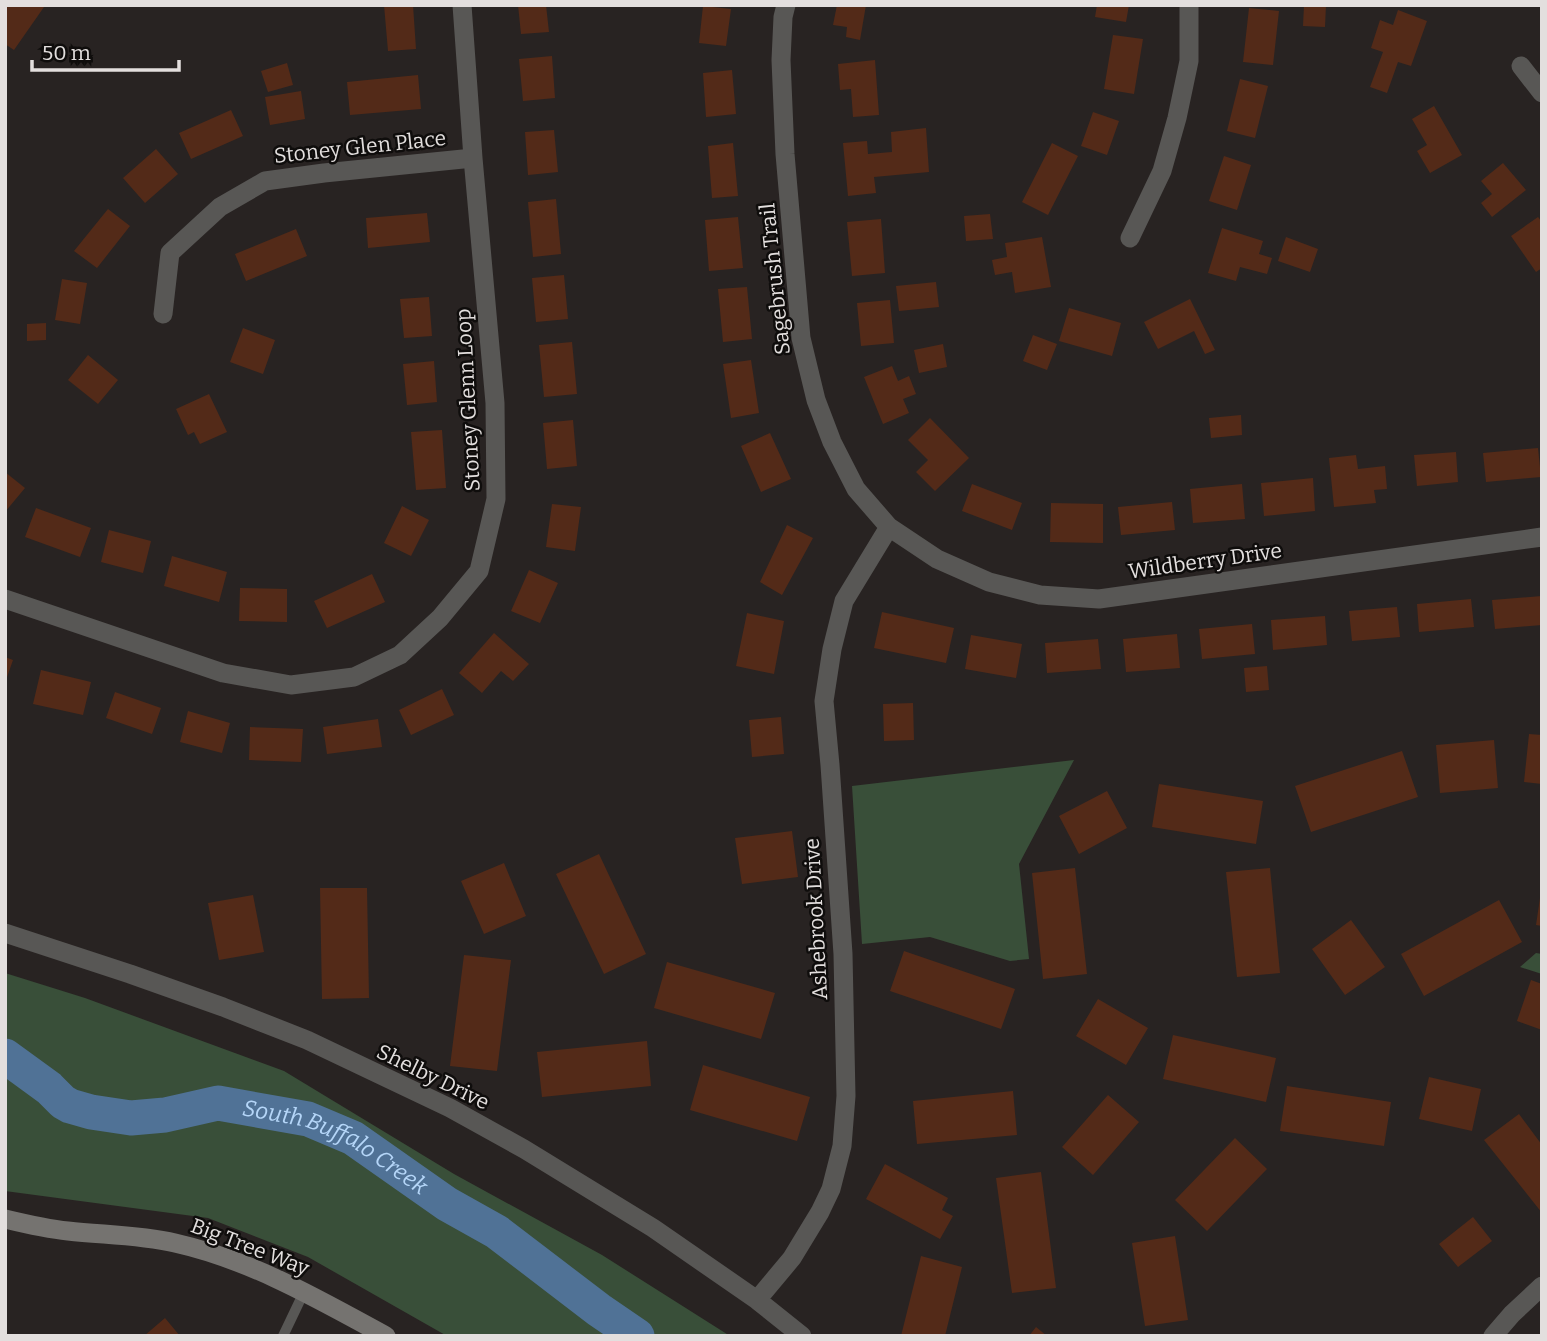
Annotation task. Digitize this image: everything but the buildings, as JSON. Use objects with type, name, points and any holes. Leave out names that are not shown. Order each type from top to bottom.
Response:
[{"type":"main road","name":"Big Tree Way","points":[[5,1219],[66,1231],[173,1242],[213,1253],[304,1292],[386,1336]]},
{"type":"street","name":"Stoney Glenn Loop","points":[[5,599],[223,673],[292,685],[354,677],[400,655],[440,618],[479,571],[496,499],[495,403],[462,5]]},
{"type":"street","name":"Sagebrush Trail","points":[[786,5],[781,60],[785,154],[801,338],[816,400],[832,442],[856,489],[889,527]]},
{"type":"street","points":[[1130,238],[1162,171],[1177,118],[1189,61],[1189,5]]},
{"type":"street","points":[[1521,66],[1542,93]]},
{"type":"street","name":"Stoney Glen Place","points":[[163,314],[170,253],[220,207],[265,181],[473,158]]},
{"type":"street","name":"Wildberry Drive","points":[[889,527],[937,559],[989,582],[1040,594],[1098,598],[1542,537]]},
{"type":"street","name":"Ashebrook Drive","points":[[757,1300],[792,1258],[820,1212],[831,1189],[842,1146],[846,1096],[843,954],[824,701],[832,649],[844,601],[889,527]]},
{"type":"street","name":"Shelby Drive","points":[[5,933],[130,974],[307,1040],[450,1108],[524,1149],[653,1228],[757,1300],[802,1336]]},
{"type":"street","points":[[1493,1336],[1542,1286]]},
{"type":"lane","points":[[283,1336],[304,1292]]},
{"type":"green space","points":[[1074,760],[1019,864],[1029,959],[1010,961],[930,937],[862,944],[852,786]]},
{"type":"green space","points":[[1536,953],[1542,954],[1542,974],[1520,967]]},
{"type":"green space","points":[[5,973],[85,998],[284,1071],[454,1174],[602,1255],[730,1336],[447,1336],[308,1257],[208,1218],[5,1191]]},
{"type":"waterway","name":"South Buffalo Creek","points":[[5,1056],[49,1088],[63,1102],[91,1112],[131,1118],[165,1115],[218,1103],[308,1119],[353,1138],[447,1204],[497,1232],[637,1336]]}]
